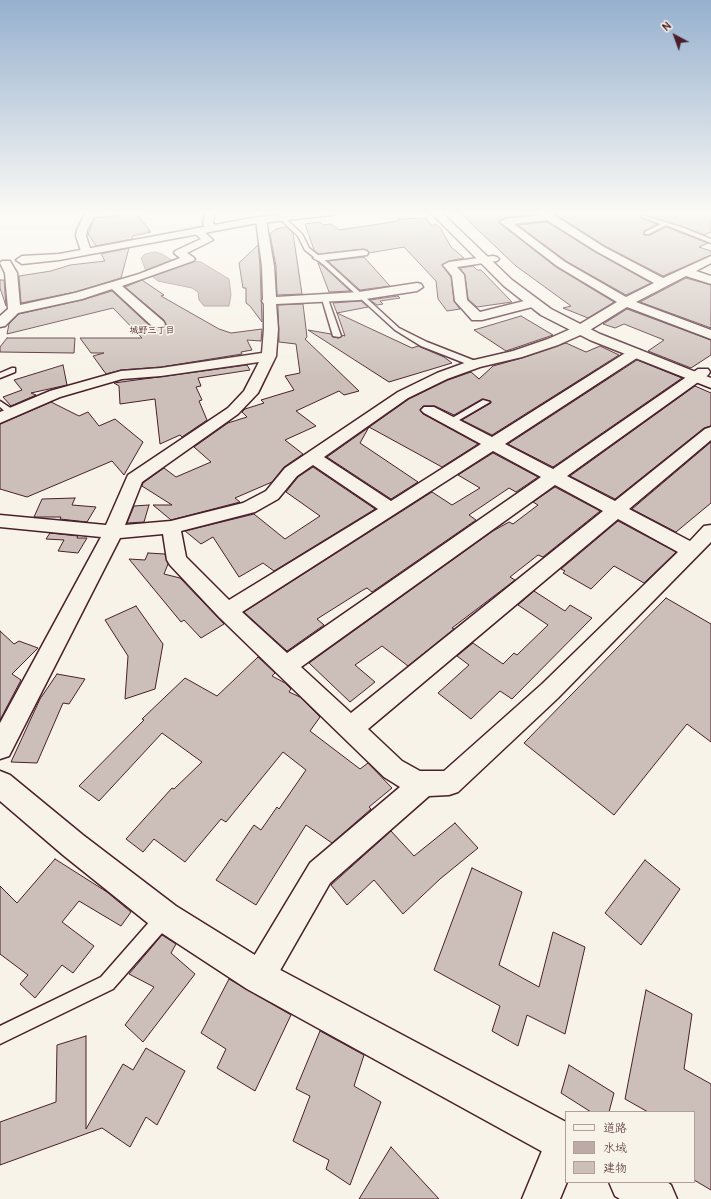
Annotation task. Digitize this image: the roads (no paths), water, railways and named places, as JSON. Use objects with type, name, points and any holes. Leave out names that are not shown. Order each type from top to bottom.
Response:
[{"type":"street","points":[[7,268],[11,273],[14,310]]},
{"type":"street","points":[[0,323],[14,310],[78,296],[163,268]]},
{"type":"street","points":[[0,748],[113,532],[134,479],[233,411],[250,393],[269,356],[271,329],[268,301],[268,268]]},
{"type":"street","points":[[452,268],[458,275],[461,301],[477,317],[532,303]]},
{"type":"street","points":[[496,268],[532,303],[635,353],[705,377]]},
{"type":"street","points":[[498,268],[538,298],[583,328],[705,377]]},
{"type":"street","points":[[568,268],[626,302],[711,335]]},
{"type":"street","points":[[636,268],[663,283]]},
{"type":"street","points":[[0,521],[113,532],[171,526],[249,508],[272,495],[291,472],[403,395],[442,376],[475,364],[517,354],[554,342],[583,328],[626,302],[694,268]]},
{"type":"street","points":[[686,272],[711,280]]},
{"type":"street","points":[[114,285],[158,324]]},
{"type":"street","points":[[268,301],[359,296],[416,287]]},
{"type":"street","points":[[227,611],[391,509],[635,353]]},
{"type":"street","points":[[6,416],[55,394],[121,375],[161,372],[269,356]]},
{"type":"street","points":[[286,666],[554,476],[705,377]]},
{"type":"street","points":[[430,410],[691,550]]},
{"type":"street","points":[[351,728],[711,432]]},
{"type":"street","points":[[312,457],[391,509]]},
{"type":"street","points":[[171,526],[177,560],[227,611],[393,769],[415,782],[424,784],[449,783],[550,691],[711,531]]},
{"type":"street","points":[[0,784],[73,845],[165,917],[259,977],[565,1142],[541,1199]]},
{"type":"street","points":[[259,977],[320,872],[424,784]]},
{"type":"street","points":[[631,1183],[657,1199]]},
{"type":"lane","points":[[329,268],[397,329],[424,344],[475,364]]},
{"type":"lane","points":[[325,299],[337,336]]},
{"type":"lane","points":[[0,376],[12,370]]},
{"type":"lane","points":[[451,421],[486,402]]},
{"type":"lane","points":[[0,403],[6,416]]},
{"type":"lane","points":[[0,1035],[107,983],[165,917]]},
{"type":"water","points":[[145,268],[154,268],[146,271]]},
{"type":"water","points":[[173,268],[211,268],[229,279],[231,295],[229,306],[204,306],[199,300],[198,292],[192,288],[158,281],[152,276]]},
{"type":"district","name":"城野三丁目","points":[[152,331]]}]
